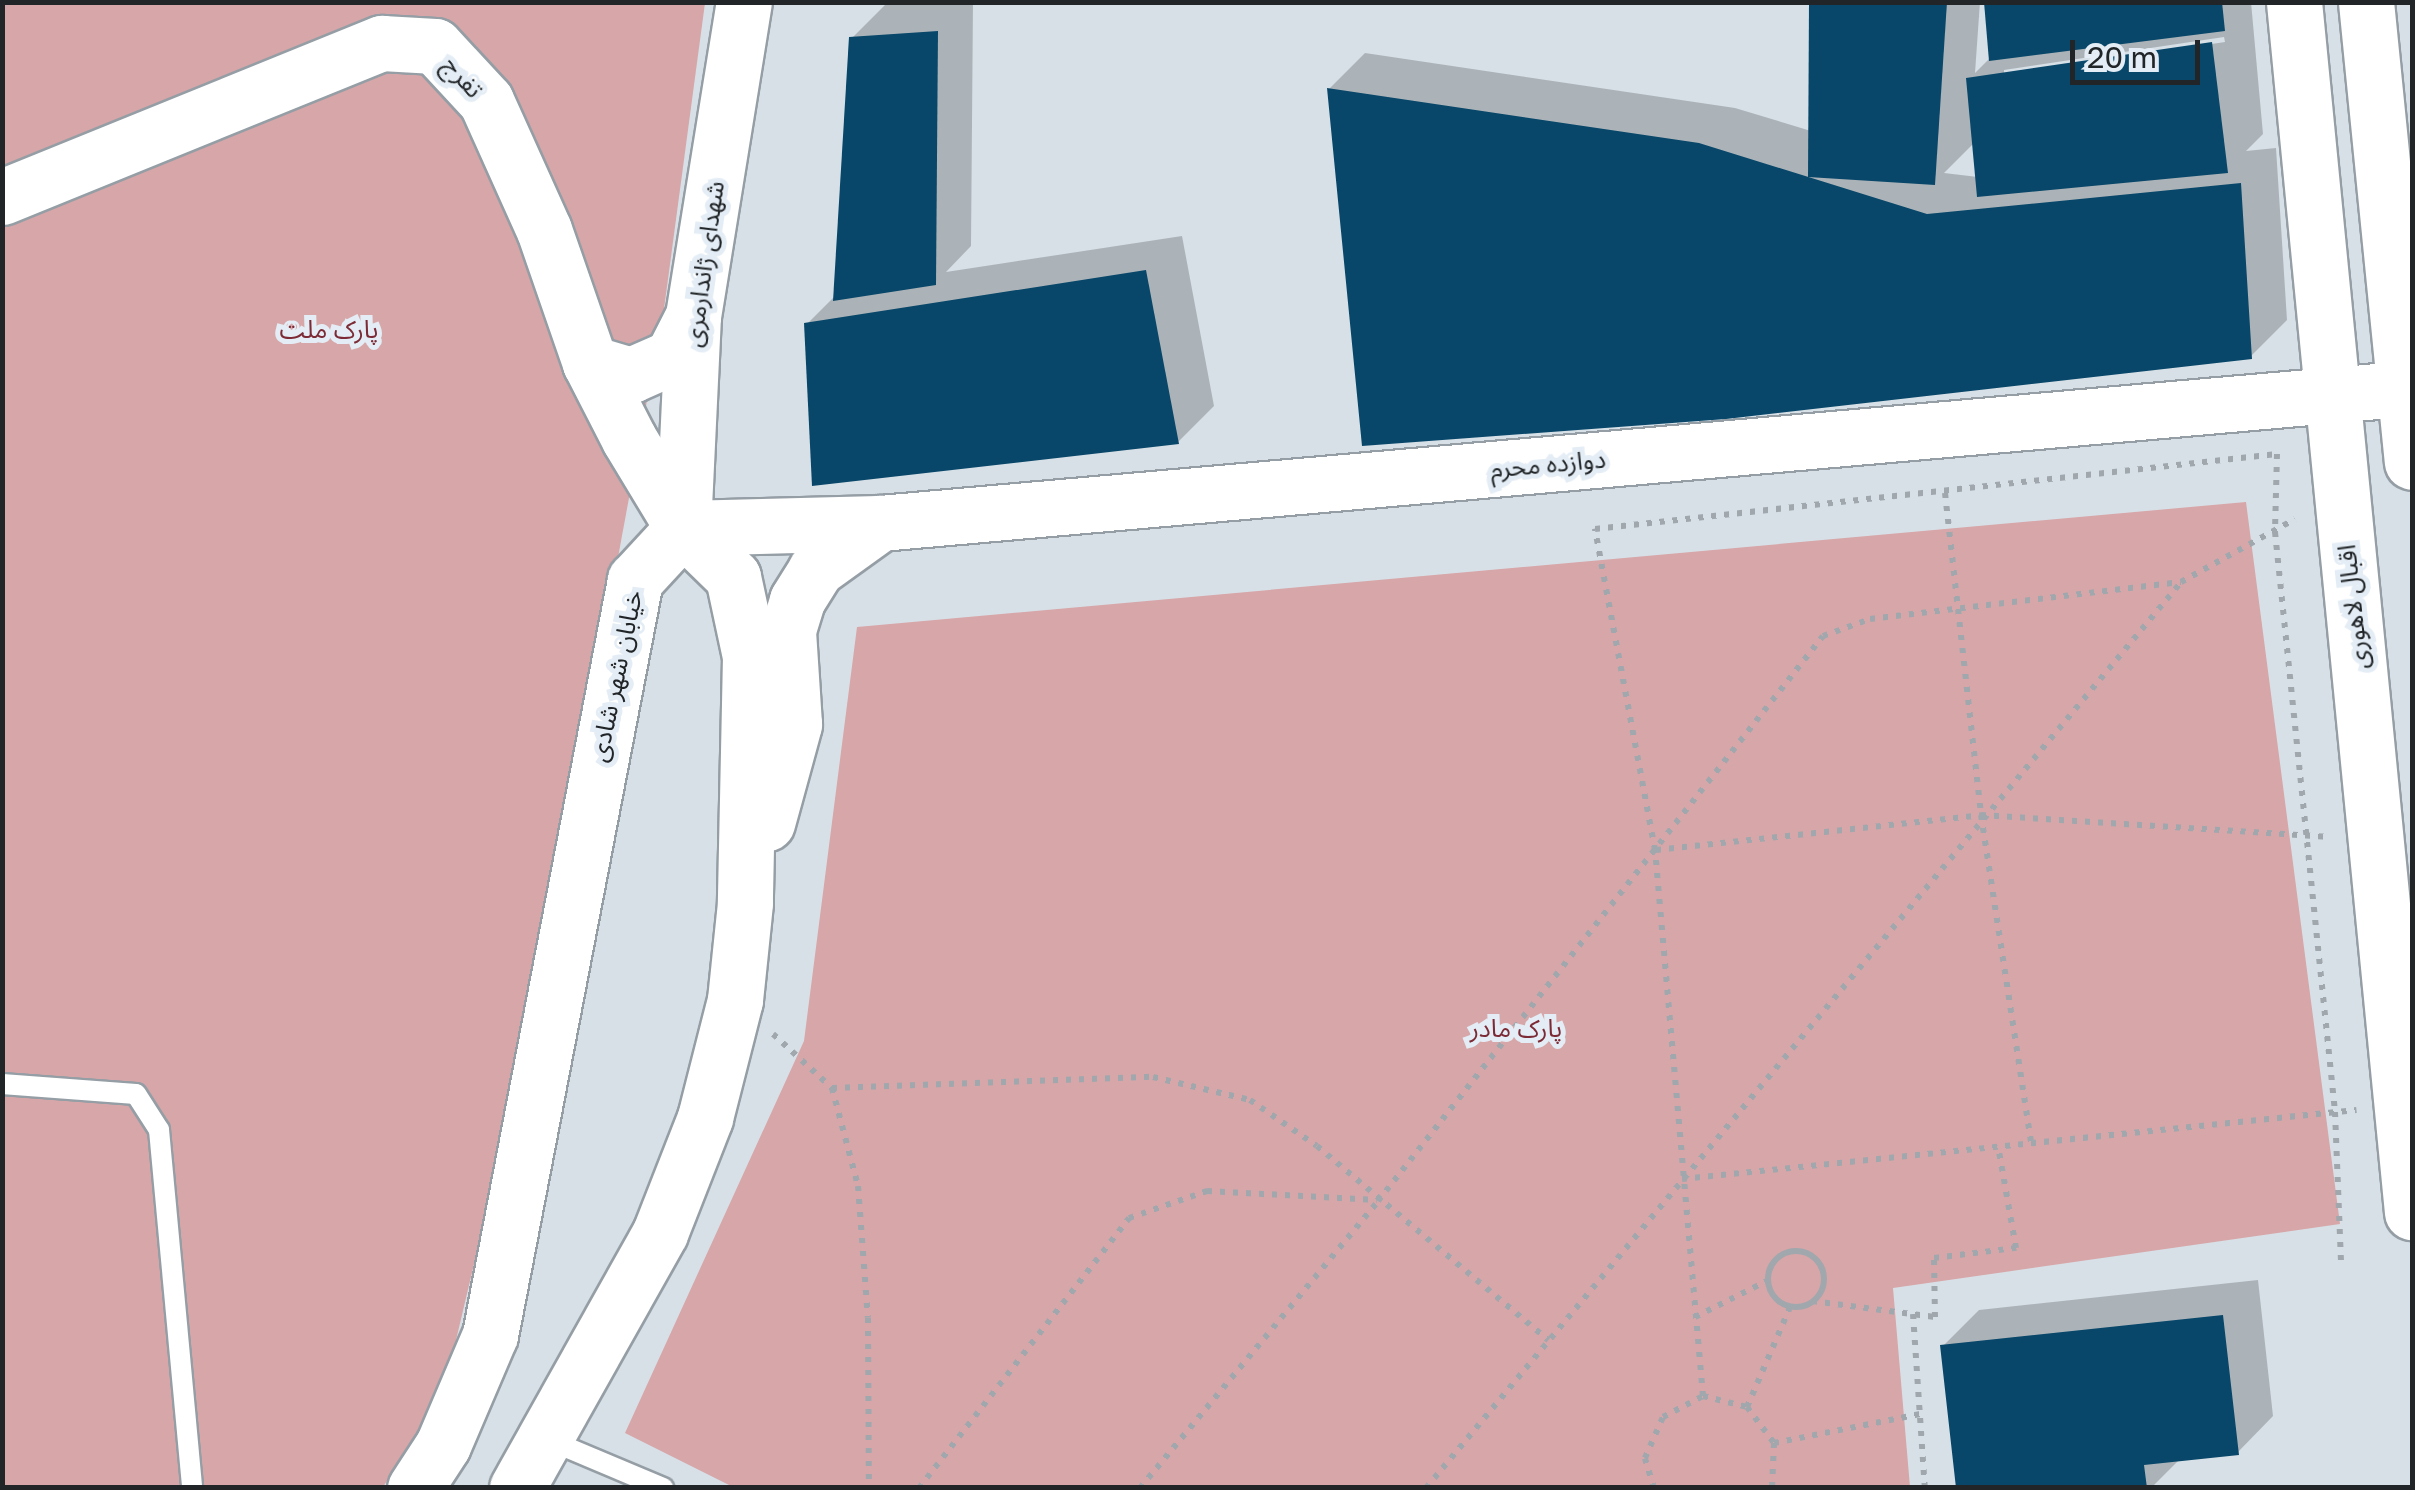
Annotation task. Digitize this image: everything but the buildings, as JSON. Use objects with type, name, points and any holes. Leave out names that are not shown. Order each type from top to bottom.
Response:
[{"type":"main road","name":"شهدای ژاندارمری","points":[[683,528],[692,316],[744,2]]},
{"type":"main road","name":"اقبال لاهوری","points":[[2294,2],[2412,1212]]},
{"type":"main road","points":[[2366,2],[2409,388],[2412,462]]},
{"type":"main road","name":"تفرج","points":[[2,198],[382,43],[435,46],[486,101],[544,230],[590,363],[683,528]]},
{"type":"main road","points":[[2303,96],[2375,88]]},
{"type":"main road","points":[[590,363],[630,375],[672,356],[692,316]]},
{"type":"main road","name":"دوازده محرم","points":[[683,528],[880,524],[2409,388]]},
{"type":"main road","points":[[745,902],[794,724],[788,630],[797,600],[816,569],[880,524]]},
{"type":"main road","points":[[518,1488],[549,1440],[660,1233],[705,1118],[736,1000],[745,902],[750,656],[732,577],[683,528]]},
{"type":"main road","name":"خیابان شهر شادی","points":[[414,1488],[444,1444],[490,1335],[620,640],[635,580],[683,528]]},
{"type":"main road","points":[[620,640],[634,608],[661,580],[691,572],[714,586],[750,656]]},
{"type":"lane","points":[[2,1084],[136,1094],[159,1130],[192,1488]]},
{"type":"lane","points":[[549,1440],[663,1488]]},
{"type":"path","points":[[1703,1396],[1655,850],[1595,529],[2278,454],[2275,532],[2334,1112],[2341,1262]]},
{"type":"path","points":[[1140,1488],[1378,1200],[1823,636],[1870,619],[2181,582],[2275,532],[2342,489]]},
{"type":"path","points":[[1944,493],[1954,609],[1981,815],[2030,1143]]},
{"type":"path","points":[[1426,1488],[1981,815],[2181,582]]},
{"type":"path","points":[[1655,850],[1981,815],[2305,838],[2376,836]]},
{"type":"path","points":[[736,1000],[832,1088],[858,1186],[869,1488]]},
{"type":"path","points":[[832,1088],[1153,1077],[1250,1100],[1317,1146],[1548,1340]]},
{"type":"path","points":[[1681,1179],[2402,1105]]},
{"type":"path","points":[[1812,1301],[1935,1318],[1934,1258],[2016,1248],[1998,1146]]},
{"type":"path","points":[[919,1488],[1130,1218],[1207,1191],[1378,1200]]},
{"type":"path","points":[[1695,1318],[1767,1281],[1776,1257],[1801,1250],[1822,1264],[1824,1290],[1805,1308],[1790,1306],[1779,1304],[1767,1281]]},
{"type":"path","points":[[1747,1407],[1790,1306]]},
{"type":"path","points":[[1913,1314],[1924,1488]]},
{"type":"path","points":[[1654,1488],[1646,1458],[1663,1417],[1703,1396],[1747,1407],[1774,1443],[1772,1488]]},
{"type":"path","points":[[1774,1443],[1920,1414]]},
{"type":"green space","name":"پارک ملت","points":[[3,3],[705,3],[664,309],[534,1011],[443,1395],[383,1487],[3,1488]]},
{"type":"green space","name":"پارک مادر","points":[[2246,502],[2340,1224],[1893,1288],[1910,1487],[735,1488],[625,1433],[804,1041],[857,627]]}]
